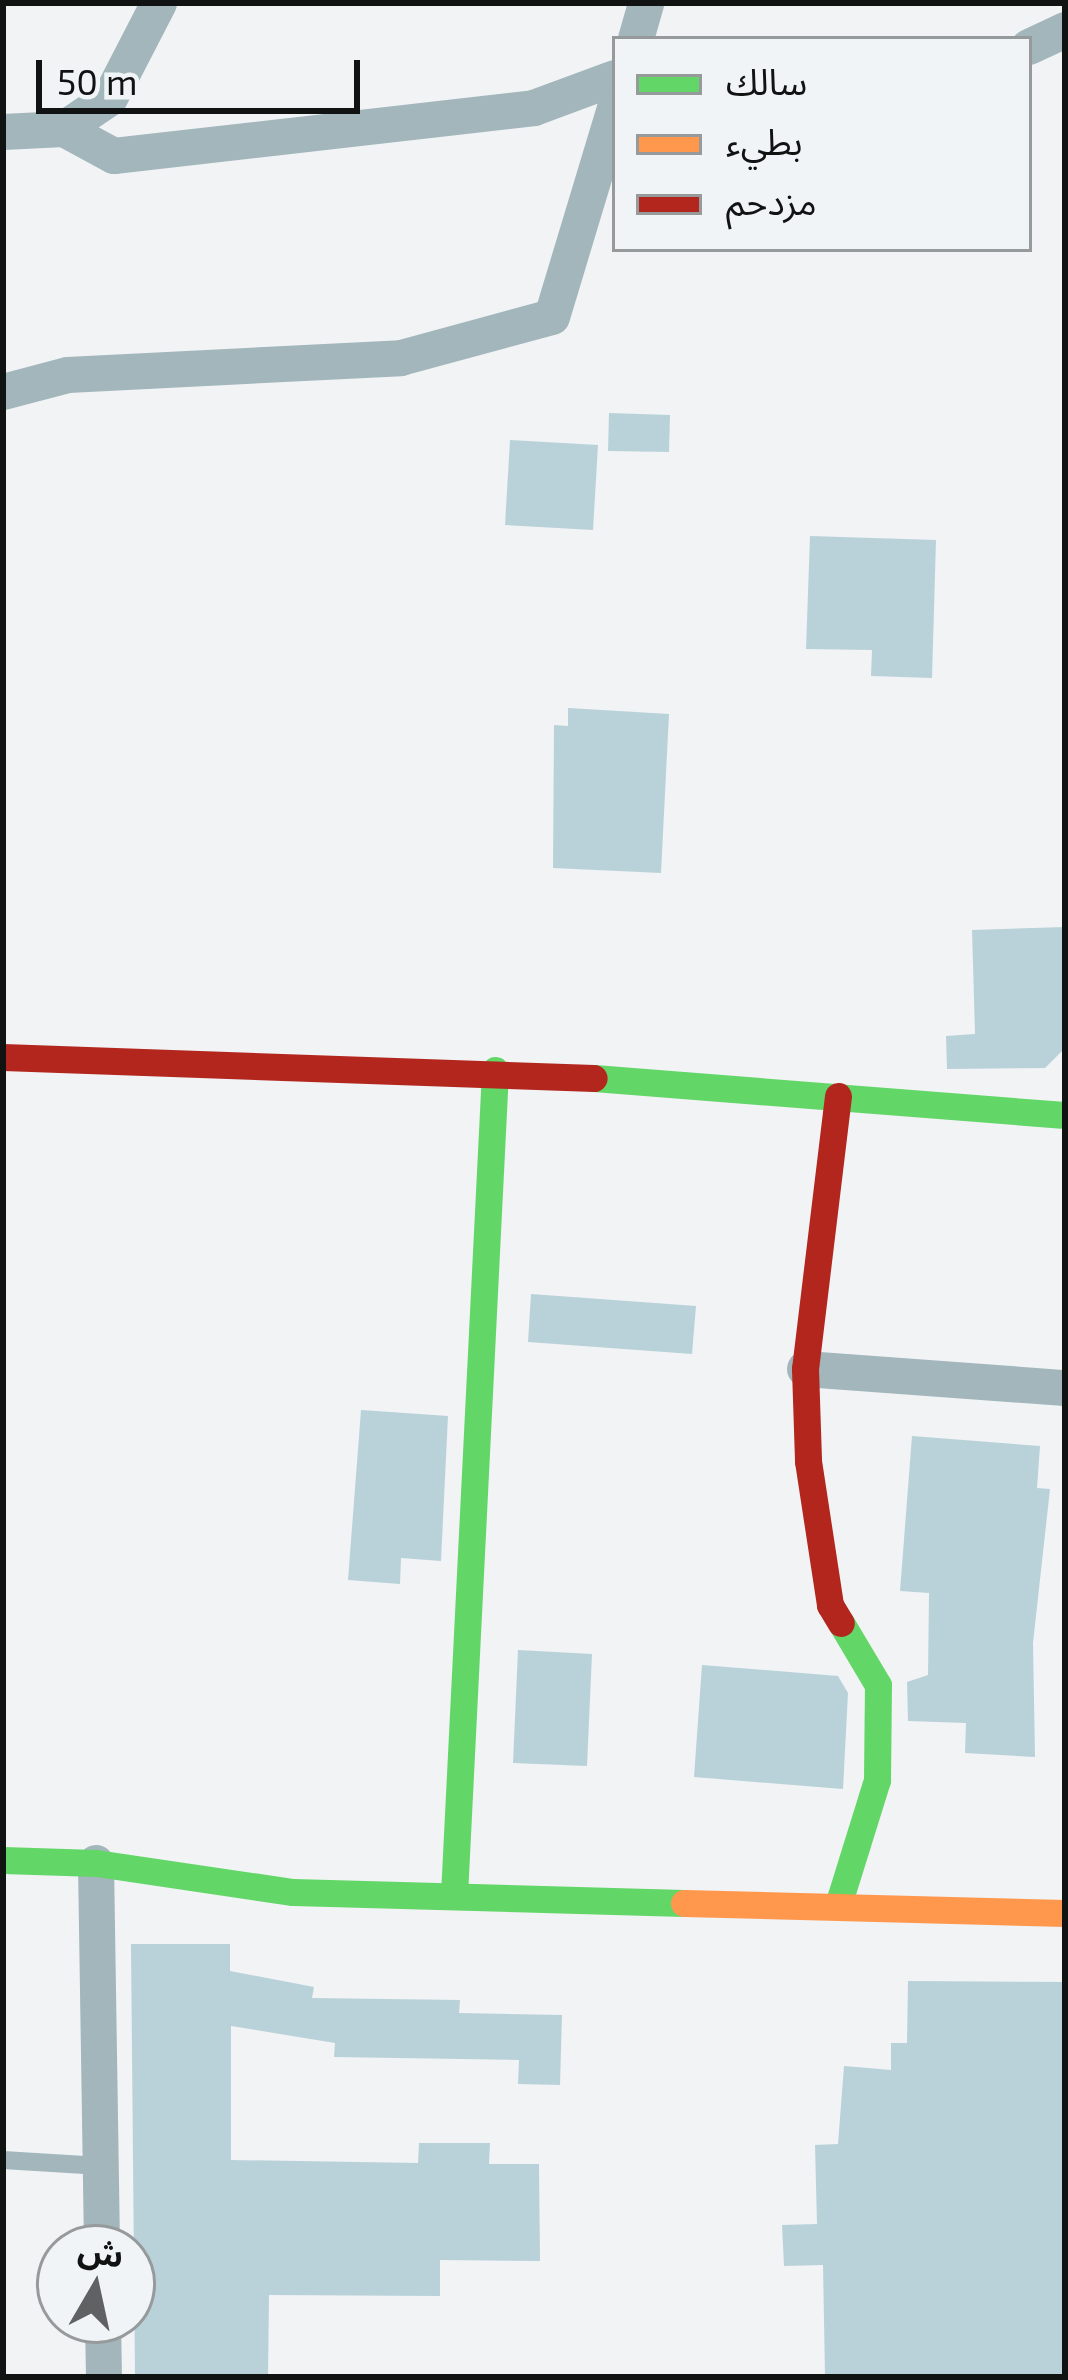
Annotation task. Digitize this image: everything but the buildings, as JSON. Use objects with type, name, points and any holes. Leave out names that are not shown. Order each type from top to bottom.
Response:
[{"type":"street","points":[[3,132],[64,129],[110,98],[159,3]]},
{"type":"street","points":[[637,36],[646,3]]},
{"type":"street","points":[[1032,46],[1065,30]]},
{"type":"street","points":[[64,129],[114,156],[534,108],[612,79]]},
{"type":"street","points":[[3,392],[68,375],[401,358],[552,317],[612,118]]},
{"type":"street","points":[[3,1057],[495,1070],[1065,1115]]},
{"type":"street","points":[[454,1895],[495,1070]]},
{"type":"street","points":[[838,1096],[805,1369],[822,1574],[830,1605],[878,1685],[877,1780],[839,1902]]},
{"type":"street","points":[[805,1369],[1065,1388]]},
{"type":"street","points":[[3,1860],[96,1863],[293,1892],[839,1902],[1065,1913]]},
{"type":"street","points":[[96,1863],[102,2224]]},
{"type":"street","points":[[103,2344],[104,2377]]},
{"type":"lane","points":[[3,2161],[101,2166]]},
{"type":"traffic: fast","points":[[454,1895],[495,1070]]},
{"type":"traffic: fast","points":[[594,1078],[1065,1115]]},
{"type":"traffic: fast","points":[[839,1902],[877,1780],[878,1685],[841,1623]]},
{"type":"traffic: fast","points":[[3,1860],[96,1863],[293,1892],[684,1903]]},
{"type":"traffic: slow","points":[[684,1903],[1065,1913]]},
{"type":"traffic: jam","points":[[3,1057],[594,1078]]},
{"type":"traffic: jam","points":[[838,1096],[805,1369],[808,1461],[830,1605],[841,1623]]}]
